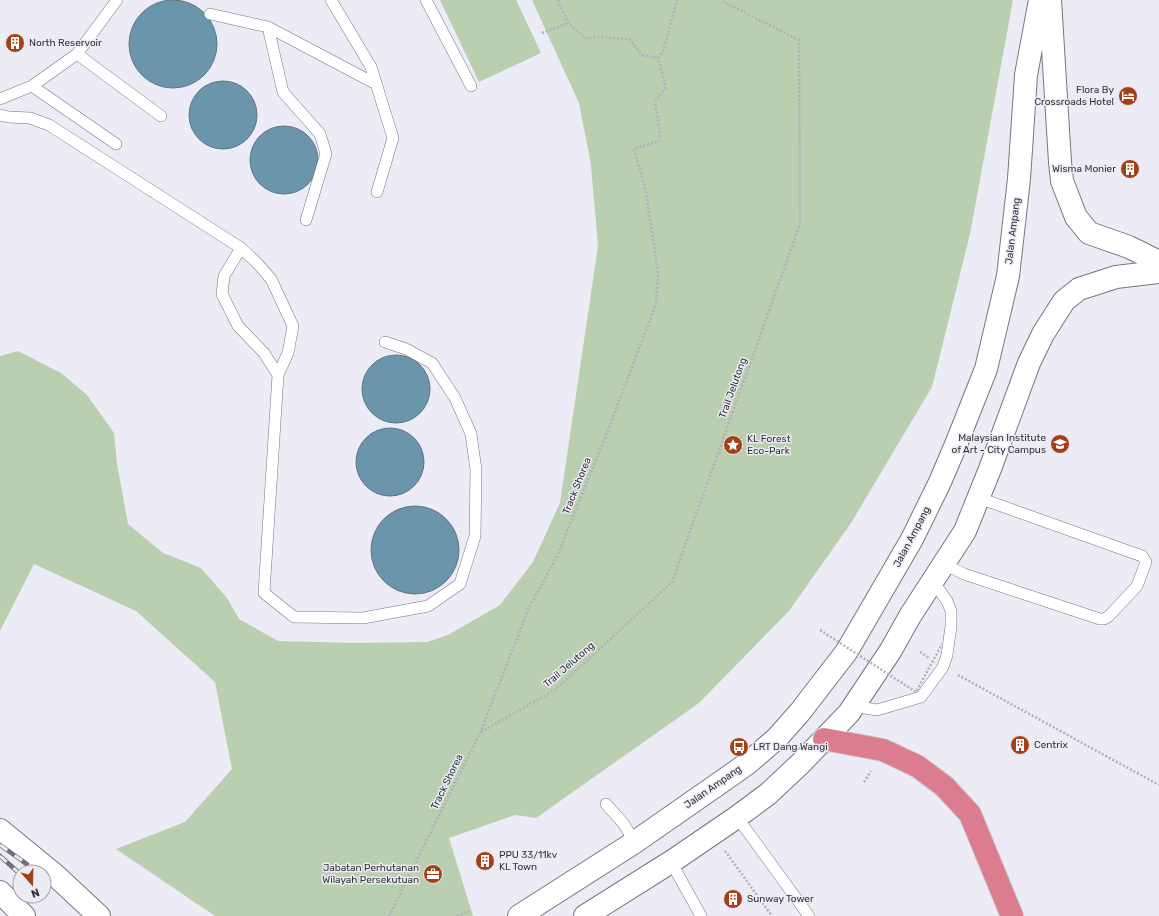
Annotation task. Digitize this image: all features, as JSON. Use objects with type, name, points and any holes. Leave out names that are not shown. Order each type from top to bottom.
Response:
[{"type":"highway","points":[[824,739],[883,750],[917,766],[944,786],[970,814],[984,844],[1012,916]]},
{"type":"street","name":"Jalan Ampang","points":[[519,916],[635,842],[748,763],[777,738],[800,712],[846,651],[866,620],[912,540],[940,482],[986,369],[1008,276],[1019,179],[1026,75],[1040,0]]},
{"type":"street","points":[[1050,0],[1062,181],[1076,217],[1089,233],[1130,247],[1159,262]]},
{"type":"street","points":[[585,916],[671,862],[768,794],[844,719],[891,650],[965,531],[979,498],[1029,363],[1043,334],[1064,301],[1079,289],[1116,277],[1159,272]]},
{"type":"street","points":[[0,830],[55,875],[99,916]]},
{"type":"street","points":[[0,892],[24,916]]},
{"type":"lane","points":[[0,99],[32,86],[77,54],[117,0]]},
{"type":"lane","points":[[331,0],[371,67],[393,138],[377,192]]},
{"type":"lane","points":[[426,0],[471,86]]},
{"type":"lane","points":[[210,14],[268,27],[376,84]]},
{"type":"lane","points":[[268,27],[284,92],[320,134],[326,154],[306,220]]},
{"type":"lane","points":[[77,54],[161,116]]},
{"type":"lane","points":[[32,86],[116,144]]},
{"type":"lane","points":[[0,115],[30,118],[49,125],[242,248],[271,279],[293,326],[288,353],[278,375],[264,594],[294,617],[363,618],[428,606],[460,584],[475,536],[476,470],[471,434],[455,398],[432,363],[406,349],[385,342]]},
{"type":"lane","points":[[242,248],[224,276],[222,294],[238,326],[264,353],[278,375]]},
{"type":"lane","points":[[944,564],[964,574],[1100,619],[1104,619],[1109,616],[1137,586],[1146,562],[1142,556],[979,498]]},
{"type":"lane","points":[[853,706],[876,710],[921,697],[943,667],[947,655],[951,626],[951,611],[947,601],[932,582]]},
{"type":"lane","points":[[606,804],[623,823],[635,842]]},
{"type":"lane","points":[[737,817],[808,916]]},
{"type":"lane","points":[[671,862],[701,916]]},
{"type":"path","points":[[558,0],[568,23],[586,38],[629,38],[642,55],[658,58],[663,52],[678,0]]},
{"type":"path","name":"Trail Jelutong","points":[[480,732],[555,690],[672,582],[800,224],[799,40],[720,0]]},
{"type":"path","points":[[542,33],[568,23]]},
{"type":"path","name":"Track Shorea","points":[[389,916],[480,732],[529,608],[560,549],[605,438],[656,304],[658,276],[654,244],[645,187],[634,150],[658,141],[660,133],[655,102],[666,87],[658,58]]},
{"type":"path","points":[[820,630],[916,692],[942,644]]},
{"type":"path","points":[[985,690],[1159,785]]},
{"type":"path","points":[[864,782],[873,767]]},
{"type":"path","points":[[726,851],[772,916]]},
{"type":"path","points":[[457,916],[469,911]]},
{"type":"green space","points":[[440,0],[516,0],[541,53],[479,82]]},
{"type":"green space","name":"KL Forest Eco-Park","points":[[532,0],[1013,0],[970,234],[932,387],[851,523],[789,611],[699,703],[536,818],[515,815],[449,838],[473,916],[215,916],[116,849],[185,822],[232,769],[215,682],[136,611],[34,564],[0,631],[0,356],[18,351],[61,373],[87,395],[114,433],[117,464],[128,524],[163,553],[201,568],[227,598],[239,619],[278,641],[354,643],[427,642],[448,635],[500,605],[533,562],[560,503],[598,246],[591,165],[579,103]]},
{"type":"water","points":[[164,0],[182,0],[198,7],[210,19],[217,35],[217,53],[210,69],[198,81],[182,88],[164,88],[148,81],[136,69],[129,53],[129,35],[136,19],[148,7]]},
{"type":"water","points":[[216,81],[230,81],[242,86],[252,96],[257,108],[257,122],[252,134],[242,144],[230,149],[216,149],[204,144],[194,134],[189,122],[189,108],[194,96],[204,86]]},
{"type":"water","points":[[277,126],[291,126],[303,131],[313,141],[318,153],[318,167],[313,179],[303,189],[291,194],[277,194],[265,189],[255,179],[250,167],[250,153],[255,141],[265,131]]},
{"type":"water","points":[[389,355],[403,355],[415,360],[425,370],[430,382],[430,396],[425,408],[415,418],[403,423],[389,423],[377,418],[367,408],[362,396],[362,382],[367,370],[377,360]]},
{"type":"water","points":[[383,428],[397,428],[409,433],[419,443],[424,455],[424,469],[419,481],[409,491],[397,496],[383,496],[371,491],[361,481],[356,469],[356,455],[361,443],[371,433]]},
{"type":"water","points":[[415,506],[432,509],[440,513],[452,525],[456,533],[459,550],[456,567],[452,575],[440,587],[432,591],[415,594],[398,591],[390,587],[378,575],[374,567],[371,550],[374,533],[378,525],[390,513],[398,509]]},
{"type":"railway","points":[[0,845],[27,864]]},
{"type":"railway","points":[[0,856],[12,867]]},
{"type":"place","name":"North Reservoir","points":[[15,43]]},
{"type":"place","name":"Flora By Crossroads Hotel","points":[[1128,96]]},
{"type":"place","name":"Wisma Monier","points":[[1130,169]]},
{"type":"place","name":"Malaysian Institute of Art - City Campus","points":[[1060,444]]},
{"type":"place","name":"KL Forest Eco-Park","points":[[733,445]]},
{"type":"place","name":"Centrix","points":[[1020,745]]},
{"type":"place","name":"LRT Dang Wangi","points":[[739,747]]},
{"type":"place","name":"PPU 33/11kv KL Town","points":[[485,861]]},
{"type":"place","name":"Jabatan Perhutanan Wilayah Persekutuan","points":[[433,874]]},
{"type":"place","name":"Sunway Tower","points":[[733,899]]}]
